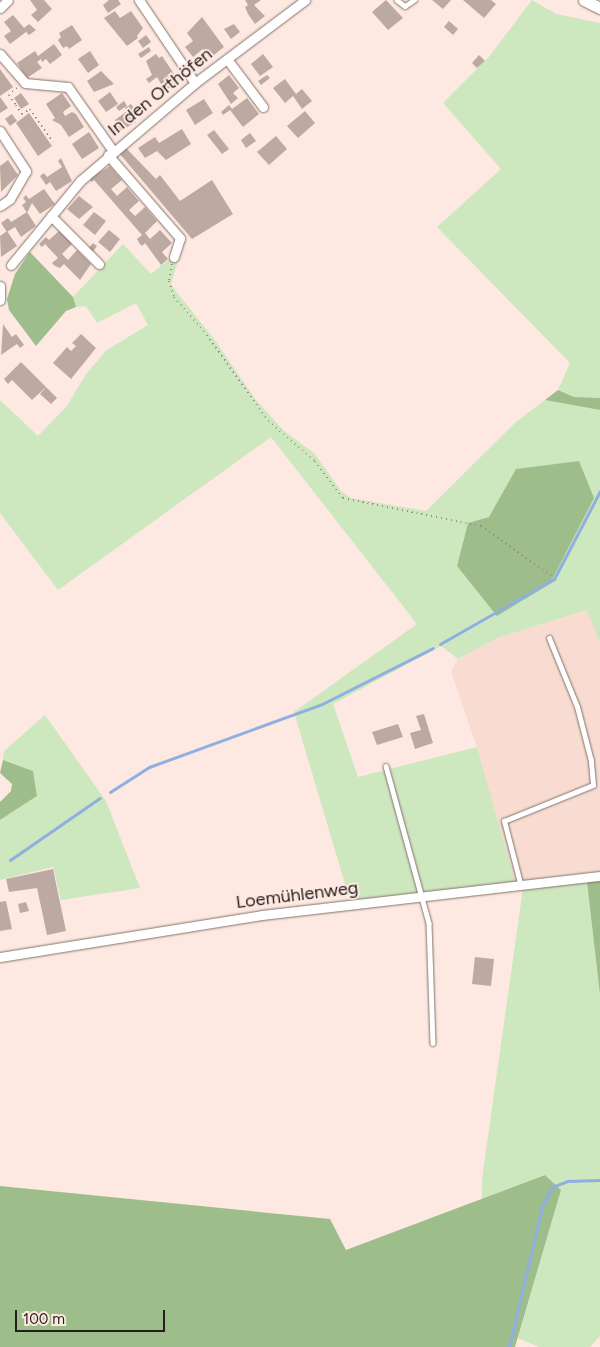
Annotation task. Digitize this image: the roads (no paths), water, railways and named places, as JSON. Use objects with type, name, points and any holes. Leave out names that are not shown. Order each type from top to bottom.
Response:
[{"type":"street","points":[[0,8],[8,0]]},
{"type":"street","points":[[139,0],[195,83]]},
{"type":"street","name":"In den Orthöfen","points":[[11,265],[80,181],[111,153],[195,83],[305,0]]},
{"type":"street","points":[[584,0],[600,8]]},
{"type":"street","name":"In den Orthöfen","points":[[0,54],[25,83],[68,87],[111,153],[180,238],[174,257]]},
{"type":"street","name":"In den Orthöfen","points":[[227,59],[263,107]]},
{"type":"street","points":[[0,131],[26,171],[10,200],[0,206]]},
{"type":"street","points":[[51,216],[99,264]]},
{"type":"street","points":[[0,286],[0,300]]},
{"type":"street","name":"Loemühlenweg","points":[[0,957],[262,915],[600,876]]},
{"type":"lane","points":[[397,0],[405,6],[414,0]]},
{"type":"lane","points":[[549,638],[577,707],[591,761],[593,785]]},
{"type":"lane","points":[[386,766],[424,895],[429,923],[433,1043]]},
{"type":"lane","points":[[520,884],[504,821],[600,783]]},
{"type":"waterway","points":[[440,644],[554,579],[600,491]]},
{"type":"waterway","points":[[110,792],[149,767],[322,704],[433,648]]},
{"type":"waterway","points":[[10,860],[100,798]]},
{"type":"waterway","points":[[509,1347],[542,1206],[552,1187],[568,1181],[600,1180]]}]
